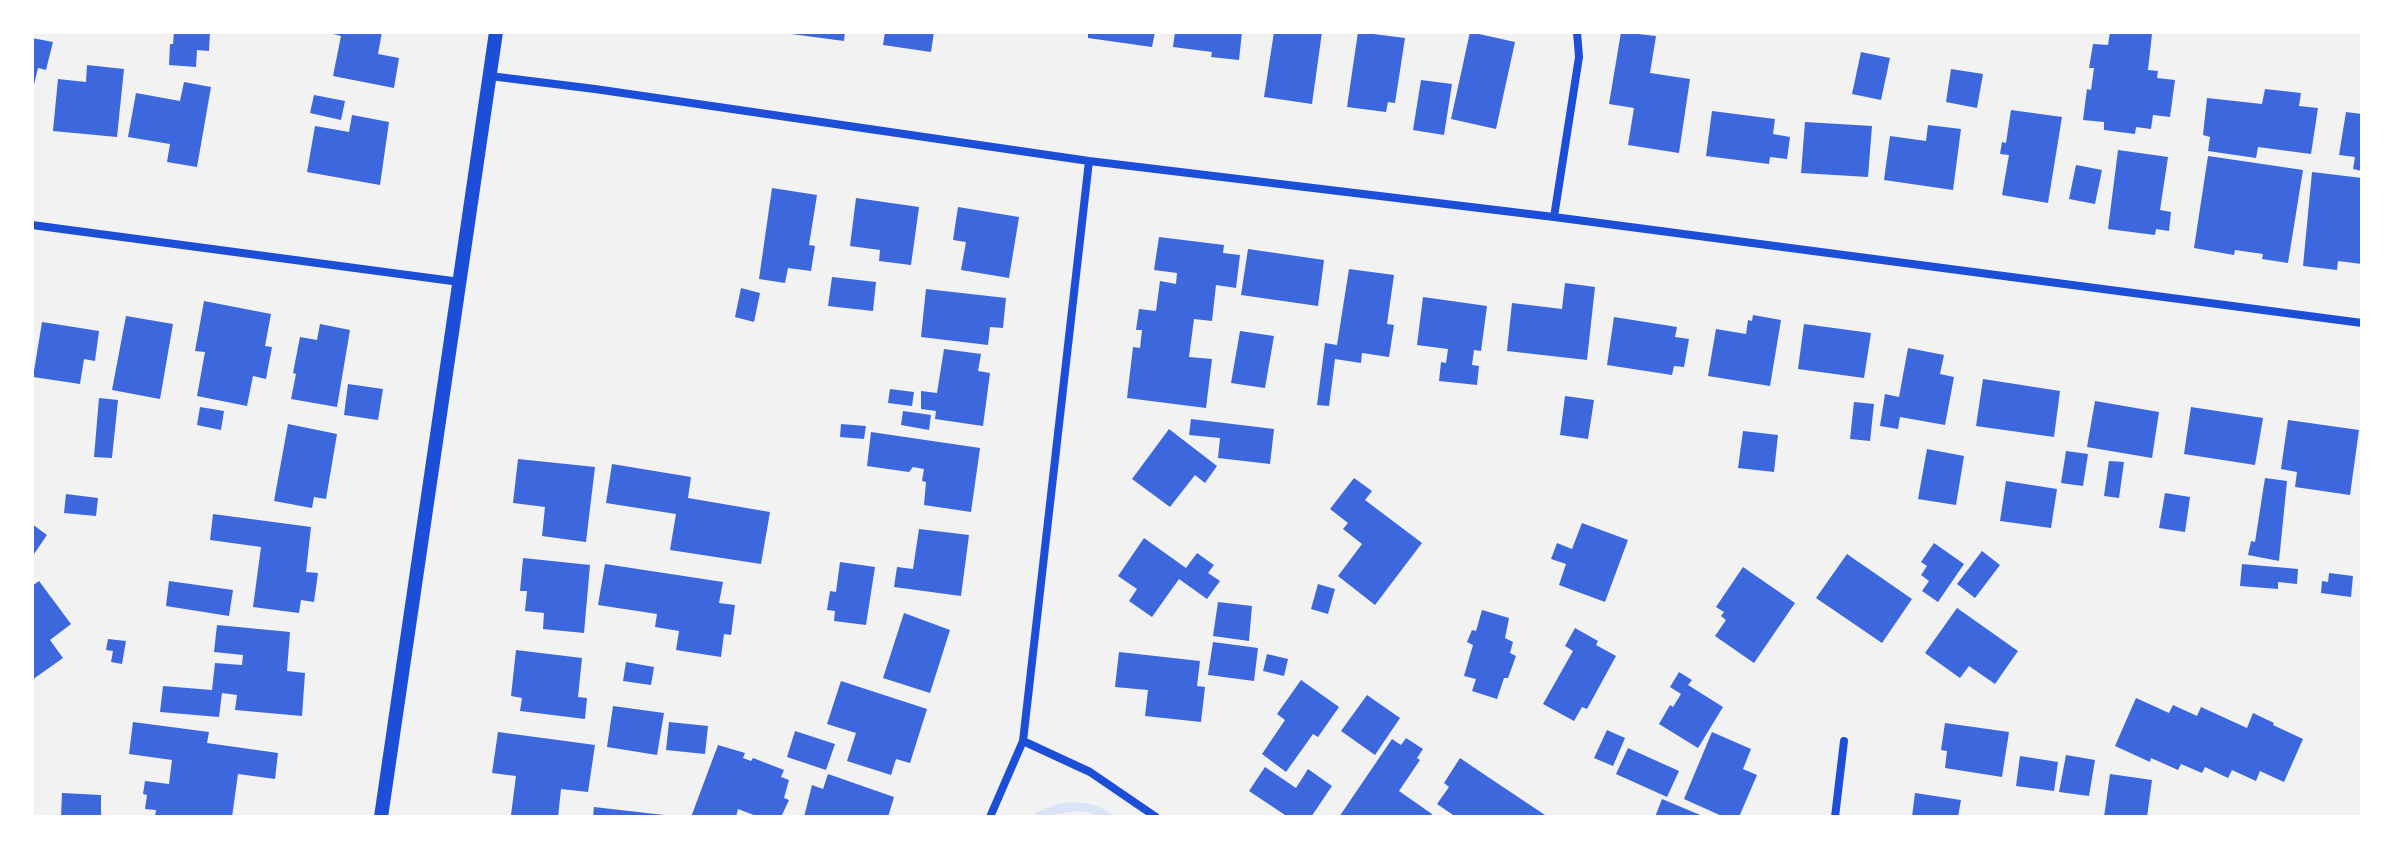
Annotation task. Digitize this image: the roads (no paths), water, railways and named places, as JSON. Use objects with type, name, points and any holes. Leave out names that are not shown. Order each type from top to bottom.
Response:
[{"type":"street","points":[[381,817],[496,32]]},
{"type":"street","points":[[1554,217],[1579,57],[1577,32]]},
{"type":"street","points":[[490,76],[1089,161],[1554,217],[2362,323]]},
{"type":"street","points":[[990,817],[1023,741],[1089,161]]},
{"type":"street","points":[[32,225],[460,282]]},
{"type":"street","points":[[1023,741],[1090,772],[1156,817]]},
{"type":"street","points":[[1835,817],[1844,741]]}]
